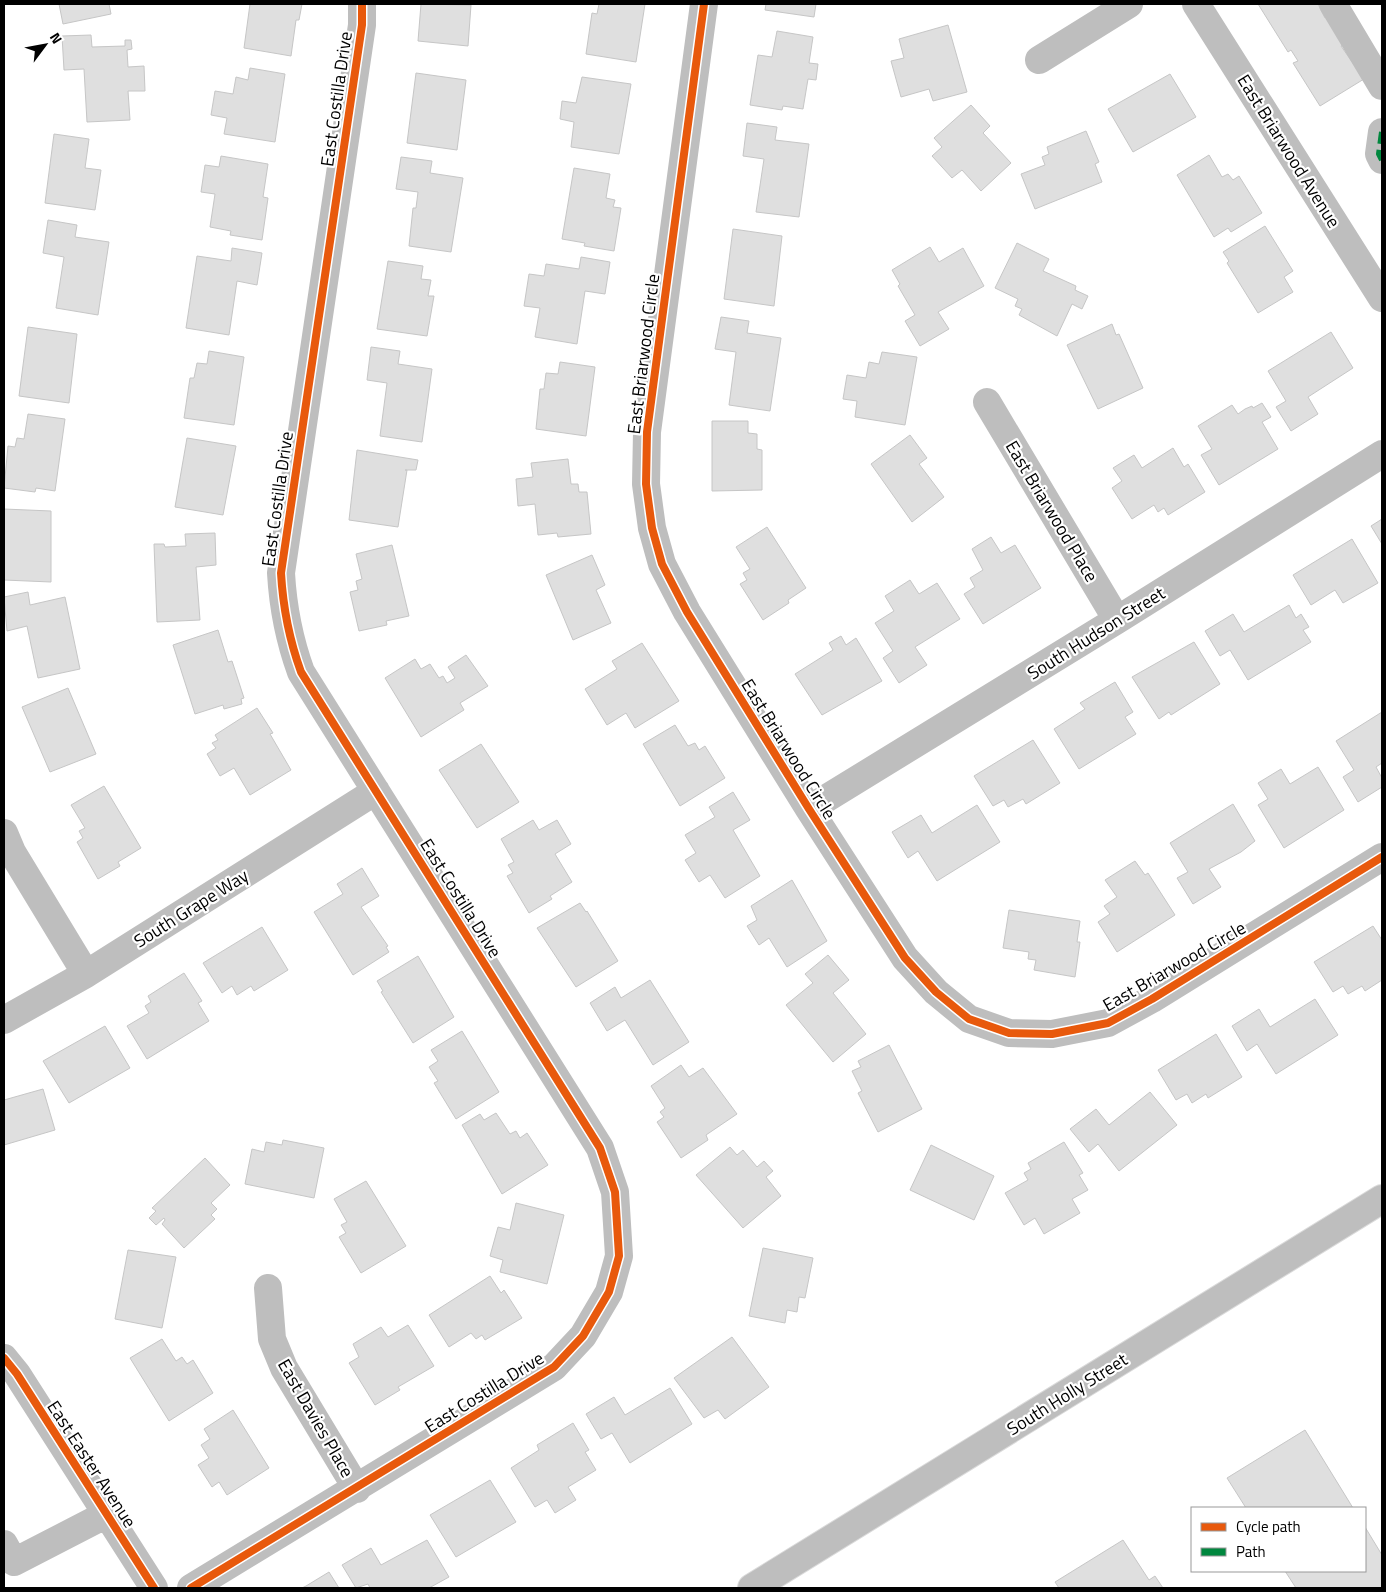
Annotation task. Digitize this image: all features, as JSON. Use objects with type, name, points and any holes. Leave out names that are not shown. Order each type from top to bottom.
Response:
[{"type":"street","name":"East Costilla Drive","points":[[191,1588],[357,1489],[554,1367],[583,1336],[609,1292],[619,1256],[615,1192],[600,1148],[301,672],[291,645],[284,613],[281,574],[362,25],[362,4]]},
{"type":"street","name":"East Briarwood Circle","points":[[704,4],[647,432],[646,484],[652,528],[662,564],[687,612],[808,810],[905,958],[936,992],[969,1019],[1009,1033],[1052,1034],[1108,1023],[1152,999],[1382,857]]},
{"type":"street","points":[[1039,60],[1129,4]]},
{"type":"street","name":"East Briarwood Avenue","points":[[1196,4],[1382,298]]},
{"type":"street","points":[[1333,4],[1382,86]]},
{"type":"street","points":[[1382,132],[1379,154],[1382,160]]},
{"type":"street","name":"East Briarwood Place","points":[[987,402],[1117,620]]},
{"type":"street","name":"South Hudson Street","points":[[808,810],[1382,454]]},
{"type":"street","name":"South Grape Way","points":[[4,1020],[86,974],[376,791]]},
{"type":"street","points":[[4,833],[12,852],[86,974]]},
{"type":"street","name":"South Holly Street","points":[[752,1588],[1382,1199]]},
{"type":"street","name":"East Davies Place","points":[[268,1288],[272,1338],[284,1368],[357,1489]]},
{"type":"street","name":"East Easter Avenue","points":[[4,1358],[17,1374],[154,1588]]},
{"type":"street","points":[[7,1558],[107,1514]]},
{"type":"building","points":[[59,4],[109,4],[111,14],[63,24]]},
{"type":"building","points":[[250,4],[302,4],[299,20],[296,20],[291,56],[244,48]]},
{"type":"building","points":[[421,4],[471,5],[468,46],[418,41]]},
{"type":"building","points":[[599,4],[645,4],[636,62],[586,54],[592,13],[597,14]]},
{"type":"building","points":[[766,4],[816,4],[814,17],[765,10]]},
{"type":"building","points":[[1258,4],[1318,4],[1325,18],[1327,16],[1344,44],[1341,46],[1364,79],[1320,106],[1293,63],[1298,61],[1291,50],[1288,52]]},
{"type":"building","points":[[948,25],[967,92],[933,101],[929,89],[901,97],[891,61],[904,58],[899,39]]},
{"type":"building","points":[[777,31],[813,37],[809,63],[818,64],[816,80],[808,79],[803,109],[783,106],[782,110],[750,105],[758,55],[772,57]]},
{"type":"building","points":[[91,35],[92,47],[125,46],[125,40],[131,40],[132,49],[127,50],[128,67],[144,66],[145,91],[128,91],[130,120],[87,122],[84,69],[64,70],[62,36]]},
{"type":"building","points":[[250,68],[285,74],[275,142],[224,134],[227,118],[211,115],[215,91],[233,94],[236,77],[248,80]]},
{"type":"building","points":[[416,73],[466,80],[457,150],[407,143]]},
{"type":"building","points":[[1170,74],[1196,117],[1133,152],[1108,109]]},
{"type":"building","points":[[582,77],[631,84],[619,154],[571,147],[574,122],[560,119],[562,101],[576,103]]},
{"type":"building","points":[[971,105],[990,126],[983,133],[1011,163],[981,191],[962,170],[952,178],[932,156],[942,147],[934,138]]},
{"type":"building","points":[[747,123],[777,127],[775,140],[809,144],[799,217],[756,212],[764,159],[743,156]]},
{"type":"building","points":[[1086,131],[1099,162],[1095,164],[1102,182],[1035,209],[1021,174],[1045,165],[1042,157],[1049,154],[1047,147]]},
{"type":"building","points":[[54,134],[89,139],[85,168],[101,170],[95,210],[45,203]]},
{"type":"building","points":[[1209,155],[1222,177],[1228,174],[1233,180],[1239,176],[1262,213],[1231,232],[1228,228],[1214,237],[1177,175]]},
{"type":"building","points":[[221,156],[268,164],[263,197],[268,198],[262,240],[230,235],[231,231],[210,227],[215,194],[201,192],[205,165],[219,167]]},
{"type":"building","points":[[401,157],[432,161],[430,173],[463,178],[451,252],[409,246],[413,208],[416,208],[418,192],[396,189]]},
{"type":"building","points":[[574,168],[610,174],[606,198],[615,200],[613,207],[621,208],[614,251],[584,246],[585,243],[562,239]]},
{"type":"building","points":[[48,220],[77,225],[75,237],[109,242],[98,315],[56,308],[64,257],[43,253]]},
{"type":"building","points":[[1265,226],[1293,271],[1284,277],[1293,292],[1258,313],[1227,263],[1229,261],[1223,252]]},
{"type":"building","points":[[733,229],[782,236],[774,306],[724,299]]},
{"type":"building","points":[[1017,243],[1049,259],[1043,271],[1076,286],[1075,290],[1088,296],[1082,309],[1072,304],[1057,336],[1019,315],[1022,309],[1015,306],[1018,299],[995,288]]},
{"type":"building","points":[[930,247],[939,262],[963,248],[984,286],[938,312],[949,329],[920,346],[905,321],[915,315],[898,286],[900,284],[892,270]]},
{"type":"building","points":[[232,248],[262,253],[257,285],[237,281],[229,335],[186,328],[197,256],[231,261]]},
{"type":"building","points":[[581,257],[610,262],[605,294],[585,291],[577,344],[535,337],[540,308],[524,306],[529,274],[544,276],[546,264],[579,269]]},
{"type":"building","points":[[388,261],[423,266],[421,279],[431,280],[428,296],[434,296],[427,336],[377,329]]},
{"type":"building","points":[[721,317],[749,321],[747,333],[781,338],[770,411],[729,405],[736,352],[715,349]]},
{"type":"building","points":[[1112,324],[1116,335],[1119,334],[1143,388],[1098,409],[1067,345]]},
{"type":"building","points":[[28,327],[77,334],[69,403],[19,396]]},
{"type":"building","points":[[1331,332],[1353,368],[1308,397],[1318,414],[1291,431],[1276,407],[1286,401],[1268,371]]},
{"type":"building","points":[[371,347],[400,351],[398,364],[432,369],[422,442],[380,436],[387,383],[367,380]]},
{"type":"building","points":[[209,351],[244,357],[234,425],[184,418],[190,378],[194,378],[197,363],[207,364]]},
{"type":"building","points":[[882,352],[917,357],[905,425],[855,417],[857,401],[843,399],[847,375],[866,378],[869,362],[879,364]]},
{"type":"building","points":[[560,362],[595,367],[586,436],[536,429],[540,389],[544,389],[546,373],[558,374]]},
{"type":"building","points":[[1262,403],[1271,417],[1262,422],[1278,449],[1219,485],[1201,455],[1212,449],[1198,426],[1232,405],[1238,414],[1245,409],[1252,406],[1253,408]]},
{"type":"building","points":[[28,414],[65,419],[55,491],[36,488],[35,492],[4,488],[8,446],[15,447],[17,438],[24,439]]},
{"type":"building","points":[[712,421],[748,421],[748,433],[757,434],[757,449],[762,450],[762,490],[712,491]]},
{"type":"building","points":[[910,435],[927,458],[919,464],[944,497],[912,522],[871,464]]},
{"type":"building","points":[[187,438],[236,446],[223,515],[175,507]]},
{"type":"building","points":[[1173,448],[1184,467],[1188,464],[1205,492],[1168,515],[1164,508],[1158,512],[1154,505],[1132,519],[1112,488],[1122,481],[1113,468],[1134,455],[1142,468]]},
{"type":"building","points":[[357,450],[418,460],[416,470],[407,470],[398,527],[349,520]]},
{"type":"building","points":[[568,459],[571,484],[578,484],[579,492],[587,492],[591,534],[558,537],[557,533],[538,535],[535,504],[518,506],[516,479],[533,477],[531,463]]},
{"type":"building","points":[[4,509],[51,511],[51,582],[4,580]]},
{"type":"building","points":[[1382,519],[1382,544],[1371,526]]},
{"type":"building","points":[[767,527],[806,588],[788,600],[789,603],[763,620],[740,584],[747,580],[743,573],[750,569],[736,547]]},
{"type":"building","points":[[215,533],[216,565],[196,567],[200,620],[157,622],[154,544],[164,544],[165,547],[186,546],[185,534]]},
{"type":"building","points":[[991,537],[1001,553],[1015,545],[1041,588],[983,624],[964,594],[975,587],[970,578],[983,570],[972,549]]},
{"type":"building","points":[[1352,539],[1378,583],[1343,603],[1335,590],[1311,605],[1293,575]]},
{"type":"building","points":[[392,545],[409,616],[386,621],[387,625],[359,631],[350,592],[358,590],[356,581],[362,579],[356,554]]},
{"type":"building","points":[[592,555],[605,585],[596,590],[611,623],[573,640],[546,575]]},
{"type":"building","points":[[910,580],[919,594],[937,583],[960,619],[915,647],[927,665],[899,683],[883,658],[893,651],[875,623],[894,611],[885,596]]},
{"type":"building","points":[[28,592],[30,605],[65,597],[80,669],[38,678],[27,626],[7,631],[4,597]]},
{"type":"building","points":[[1289,605],[1296,618],[1301,614],[1309,627],[1303,630],[1311,642],[1248,680],[1230,650],[1220,656],[1205,631],[1233,614],[1244,632]]},
{"type":"building","points":[[218,630],[228,662],[232,661],[244,698],[241,699],[242,704],[224,709],[223,705],[195,714],[173,645]]},
{"type":"building","points":[[841,636],[846,645],[856,638],[882,681],[822,715],[795,674],[833,650],[829,643]]},
{"type":"building","points":[[1194,642],[1220,684],[1171,715],[1169,712],[1159,719],[1132,677]]},
{"type":"building","points":[[642,643],[679,701],[635,728],[626,713],[607,725],[585,689],[617,669],[612,661]]},
{"type":"building","points":[[466,655],[488,686],[460,703],[464,710],[421,737],[385,678],[415,659],[421,669],[430,664],[439,678],[443,676],[447,683],[455,678],[448,667]]},
{"type":"building","points":[[1115,682],[1133,712],[1125,717],[1136,734],[1079,769],[1054,729],[1085,709],[1080,703]]},
{"type":"building","points":[[68,688],[96,754],[50,772],[22,707]]},
{"type":"building","points":[[257,708],[273,733],[270,734],[291,770],[250,795],[234,768],[220,776],[207,754],[216,748],[212,743],[218,740],[215,735]]},
{"type":"building","points":[[1382,712],[1382,763],[1376,767],[1382,778],[1382,787],[1358,802],[1343,777],[1354,770],[1336,741]]},
{"type":"building","points":[[675,725],[688,746],[695,743],[699,750],[705,746],[725,778],[680,806],[643,744]]},
{"type":"building","points":[[1033,740],[1060,783],[1026,804],[1023,799],[1008,807],[1004,800],[993,806],[974,776]]},
{"type":"building","points":[[481,744],[519,802],[477,828],[439,770]]},
{"type":"building","points":[[1318,767],[1344,810],[1284,848],[1258,805],[1268,799],[1258,783],[1281,769],[1290,784]]},
{"type":"building","points":[[104,786],[141,848],[118,862],[120,866],[98,879],[77,842],[83,838],[79,831],[85,828],[71,805]]},
{"type":"building","points":[[733,792],[750,820],[733,830],[760,876],[725,898],[710,875],[699,882],[685,860],[696,853],[685,835],[715,817],[709,807]]},
{"type":"building","points":[[1233,804],[1255,841],[1241,852],[1209,869],[1221,887],[1193,904],[1177,878],[1188,872],[1170,843]]},
{"type":"building","points":[[977,805],[1000,842],[937,881],[918,851],[908,858],[892,832],[921,815],[932,833]]},
{"type":"building","points":[[533,820],[539,830],[557,820],[571,844],[555,854],[572,882],[550,896],[552,899],[529,913],[507,876],[513,873],[508,865],[514,862],[501,839]]},
{"type":"building","points":[[1135,861],[1145,875],[1148,873],[1175,915],[1117,952],[1098,922],[1110,914],[1104,906],[1117,897],[1105,880]]},
{"type":"building","points":[[362,868],[379,896],[361,907],[388,946],[386,947],[389,952],[353,975],[314,912],[343,894],[337,884]]},
{"type":"building","points":[[792,880],[827,941],[787,967],[769,938],[759,945],[747,926],[757,920],[751,906]]},
{"type":"building","points":[[580,903],[618,961],[576,987],[537,928]]},
{"type":"building","points":[[1009,910],[1080,921],[1077,942],[1080,942],[1075,977],[1034,970],[1036,960],[1028,959],[1029,952],[1003,948]]},
{"type":"building","points":[[1373,926],[1382,940],[1382,980],[1365,991],[1362,986],[1348,994],[1343,986],[1333,992],[1314,962]]},
{"type":"building","points":[[262,927],[288,970],[254,991],[251,986],[237,995],[232,986],[222,993],[203,963]]},
{"type":"building","points":[[828,955],[849,980],[833,993],[866,1034],[833,1062],[786,1005],[813,983],[805,974]]},
{"type":"building","points":[[418,956],[454,1017],[413,1043],[381,992],[383,991],[377,981]]},
{"type":"building","points":[[184,973],[202,1001],[198,1003],[209,1021],[147,1059],[127,1026],[149,1013],[145,1006],[151,1002],[148,996]]},
{"type":"building","points":[[650,980],[689,1042],[653,1065],[625,1020],[607,1031],[590,1003],[615,987],[621,998]]},
{"type":"building","points":[[1315,999],[1338,1035],[1276,1074],[1257,1044],[1247,1051],[1232,1026],[1259,1009],[1270,1027]]},
{"type":"building","points":[[105,1026],[130,1068],[69,1103],[43,1061]]},
{"type":"building","points":[[462,1031],[499,1092],[456,1119],[434,1083],[438,1081],[429,1067],[438,1061],[431,1050]]},
{"type":"building","points":[[1216,1034],[1242,1077],[1208,1098],[1206,1094],[1192,1103],[1187,1094],[1176,1100],[1158,1070]]},
{"type":"building","points":[[889,1045],[922,1109],[878,1132],[858,1093],[862,1091],[852,1071],[861,1067],[858,1061]]},
{"type":"building","points":[[681,1065],[689,1077],[703,1068],[737,1114],[706,1135],[708,1140],[681,1158],[657,1122],[664,1117],[660,1112],[665,1108],[651,1086]]},
{"type":"building","points":[[43,1089],[55,1130],[4,1145],[4,1100]]},
{"type":"building","points":[[1150,1092],[1177,1125],[1119,1171],[1098,1144],[1089,1152],[1070,1129],[1096,1109],[1109,1125]]},
{"type":"building","points":[[496,1113],[510,1134],[516,1131],[520,1138],[527,1133],[548,1165],[502,1194],[462,1125],[480,1114],[484,1120]]},
{"type":"building","points":[[283,1140],[324,1148],[314,1198],[245,1184],[252,1149],[264,1152],[266,1142],[282,1145]]},
{"type":"building","points":[[1064,1142],[1083,1173],[1079,1175],[1088,1190],[1072,1199],[1080,1213],[1044,1234],[1035,1218],[1024,1225],[1005,1193],[1028,1180],[1024,1173],[1031,1169],[1028,1163]]},
{"type":"building","points":[[931,1145],[994,1176],[974,1220],[910,1190]]},
{"type":"building","points":[[730,1147],[737,1155],[743,1150],[757,1167],[764,1161],[773,1171],[766,1177],[781,1196],[743,1228],[696,1175]]},
{"type":"building","points":[[205,1158],[230,1185],[211,1203],[217,1209],[211,1215],[215,1219],[184,1248],[162,1224],[165,1220],[164,1218],[156,1225],[149,1218],[156,1211],[152,1208]]},
{"type":"building","points":[[366,1181],[406,1246],[361,1273],[339,1237],[346,1233],[341,1225],[347,1222],[334,1199]]},
{"type":"building","points":[[516,1203],[564,1215],[547,1284],[500,1272],[503,1260],[490,1256],[498,1227],[510,1230]]},
{"type":"building","points":[[763,1248],[813,1258],[805,1298],[799,1297],[797,1312],[787,1310],[785,1323],[749,1316]]},
{"type":"building","points":[[128,1250],[176,1257],[162,1328],[115,1319]]},
{"type":"building","points":[[490,1276],[501,1293],[504,1290],[522,1318],[485,1340],[482,1335],[476,1339],[471,1333],[449,1347],[429,1315]]},
{"type":"building","points":[[408,1325],[434,1366],[398,1387],[400,1390],[375,1405],[349,1363],[359,1357],[353,1344],[381,1327],[388,1337]]},
{"type":"building","points":[[732,1337],[769,1387],[725,1419],[718,1410],[704,1418],[674,1378]]},
{"type":"building","points":[[162,1339],[176,1361],[182,1357],[187,1364],[193,1360],[213,1393],[169,1421],[130,1358]]},
{"type":"building","points":[[670,1388],[692,1424],[630,1463],[612,1433],[601,1439],[586,1414],[614,1397],[625,1415]]},
{"type":"building","points":[[233,1410],[269,1468],[227,1495],[219,1482],[212,1487],[198,1465],[209,1458],[201,1445],[210,1439],[204,1429]]},
{"type":"building","points":[[573,1423],[589,1450],[585,1452],[596,1470],[568,1487],[576,1500],[555,1513],[547,1500],[535,1507],[511,1468],[539,1450],[537,1445]]},
{"type":"building","points":[[1305,1430],[1352,1507],[1245,1507],[1227,1478]]},
{"type":"building","points":[[490,1480],[516,1522],[456,1557],[430,1515]]},
{"type":"building","points":[[1366,1529],[1382,1555],[1382,1588],[1296,1588],[1286,1572],[1366,1572]]},
{"type":"building","points":[[427,1540],[449,1577],[429,1588],[370,1588],[368,1584],[356,1588],[342,1565],[371,1548],[381,1565]]},
{"type":"building","points":[[1123,1540],[1149,1580],[1155,1576],[1163,1588],[1059,1588],[1055,1582]]},
{"type":"building","points":[[329,1572],[339,1588],[302,1588],[306,1586]]},
{"type":"marked path","points":[[1382,132],[1379,154],[1382,160]]},
{"type":"cycle path","points":[[191,1588],[554,1367],[583,1336],[609,1292],[619,1256],[615,1192],[600,1148],[301,672],[287,623],[281,573],[362,25],[362,4]]},
{"type":"cycle path","points":[[704,4],[647,432],[646,484],[652,528],[662,564],[687,612],[809,809],[905,958],[936,992],[969,1019],[1009,1033],[1052,1034],[1108,1023],[1152,999],[1382,857]]},
{"type":"cycle path","points":[[4,1358],[17,1374],[154,1588]]}]
